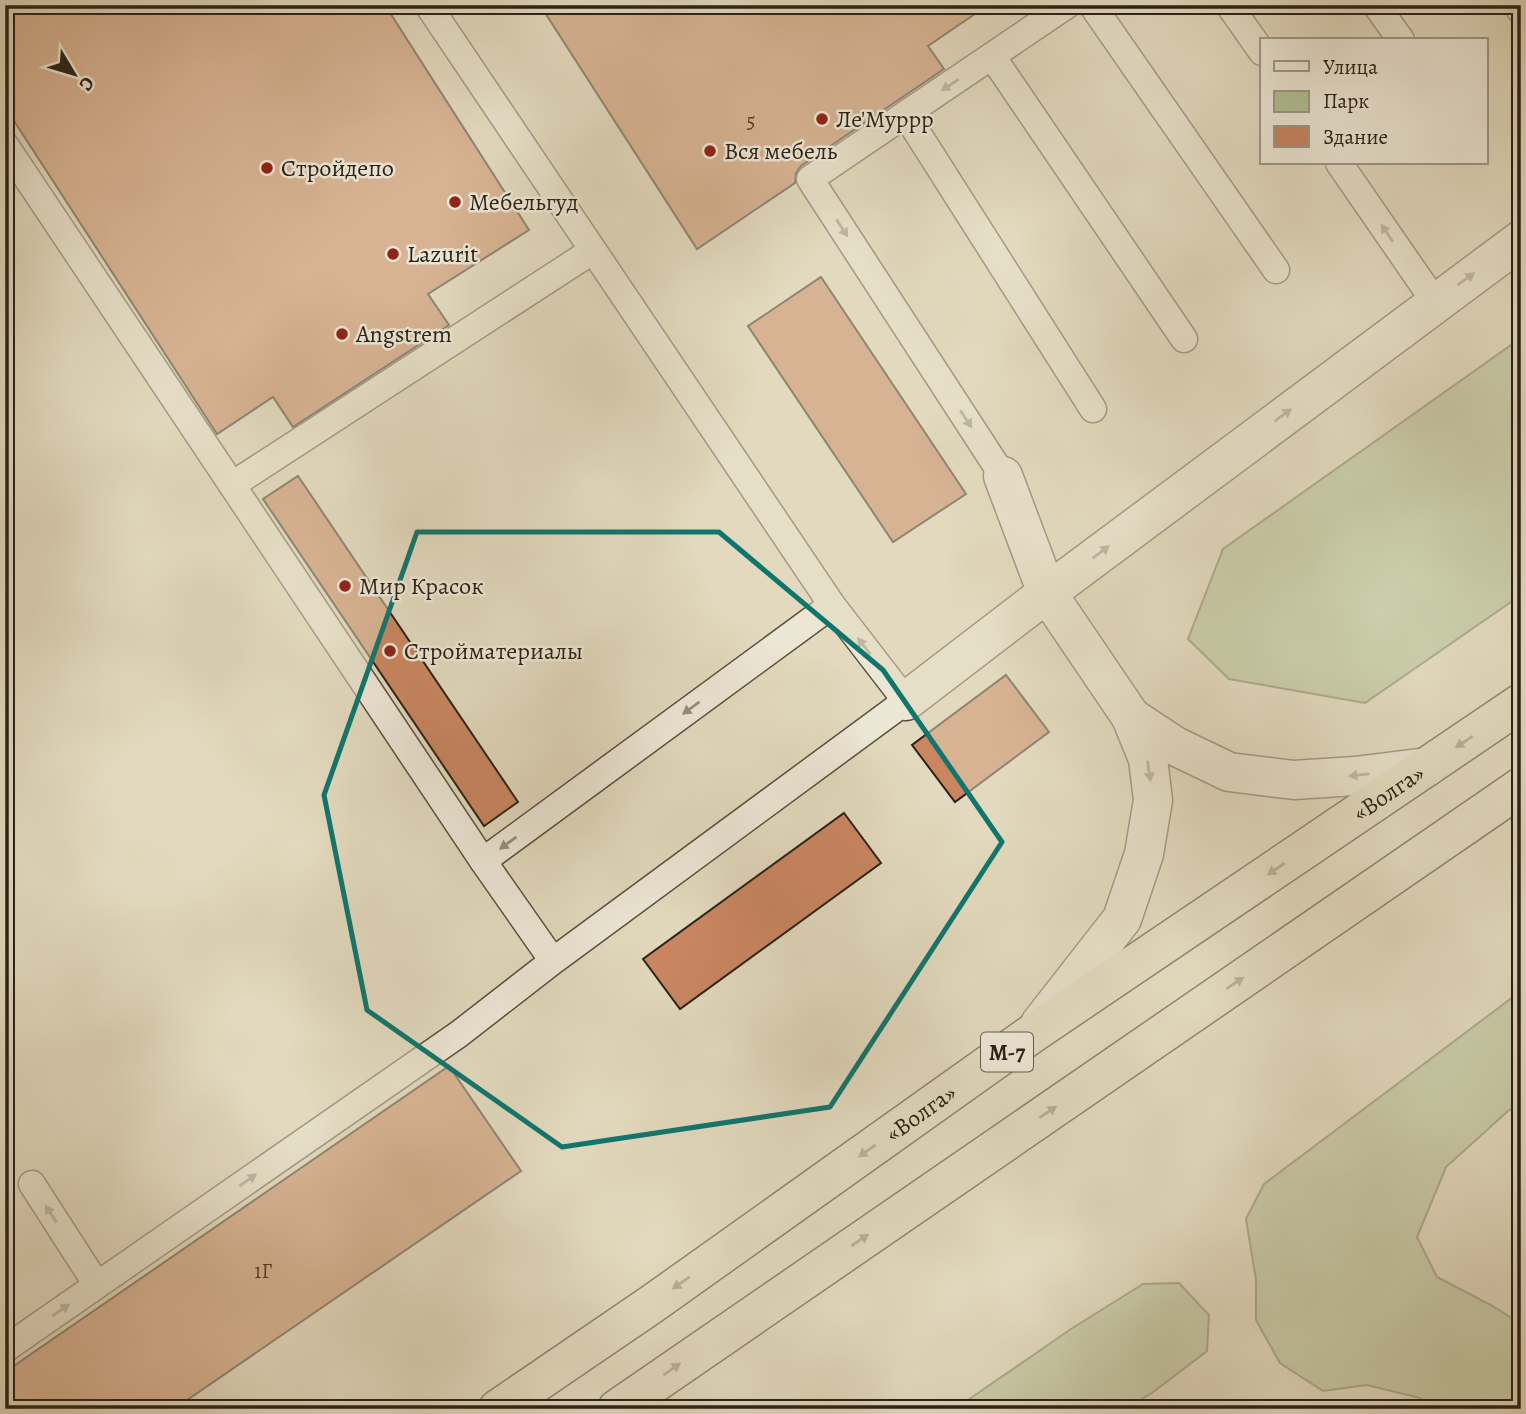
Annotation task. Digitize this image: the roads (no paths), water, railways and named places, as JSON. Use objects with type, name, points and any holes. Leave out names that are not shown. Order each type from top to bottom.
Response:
[{"type":"highway","name":"«Волга»","points":[[498,1409],[652,1304],[1033,1033],[1521,703]]},
{"type":"highway","points":[[617,1409],[1521,787]]},
{"type":"street","points":[[906,701],[1521,240]]},
{"type":"street","points":[[1003,476],[1047,593],[1131,717],[1148,759],[1153,800],[1144,854],[1122,919],[1033,1033]]},
{"type":"street","points":[[1131,717],[1175,746],[1229,772],[1294,780],[1427,767]]},
{"type":"lane","points":[[5,1349],[458,1034],[906,701],[832,605],[429,5]]},
{"type":"lane","points":[[1003,476],[810,179],[1068,5]]},
{"type":"lane","points":[[1092,5],[1276,270]]},
{"type":"lane","points":[[1229,5],[1260,49]]},
{"type":"lane","points":[[1376,5],[1400,38]]},
{"type":"lane","points":[[1517,5],[1521,11]]},
{"type":"lane","points":[[992,56],[1184,339]]},
{"type":"lane","points":[[906,115],[1093,409]]},
{"type":"lane","points":[[5,145],[483,861],[553,961]]},
{"type":"lane","points":[[1340,164],[1435,302]]},
{"type":"lane","points":[[232,485],[592,251]]},
{"type":"lane","points":[[483,861],[832,605]]},
{"type":"lane","points":[[32,1184],[97,1285]]},
{"type":"place","name":"Ле'Муррр","points":[[822,119]]},
{"type":"place","name":"Вся мебель","points":[[710,151]]},
{"type":"place","name":"Стройдепо","points":[[267,168]]},
{"type":"place","name":"Мебельгуд","points":[[455,202]]},
{"type":"place","name":"Lazurit","points":[[393,254]]},
{"type":"place","name":"Angstrem","points":[[342,334]]},
{"type":"place","name":"Мир Красок","points":[[345,586]]},
{"type":"place","name":"Стройматериалы","points":[[390,651]]}]
